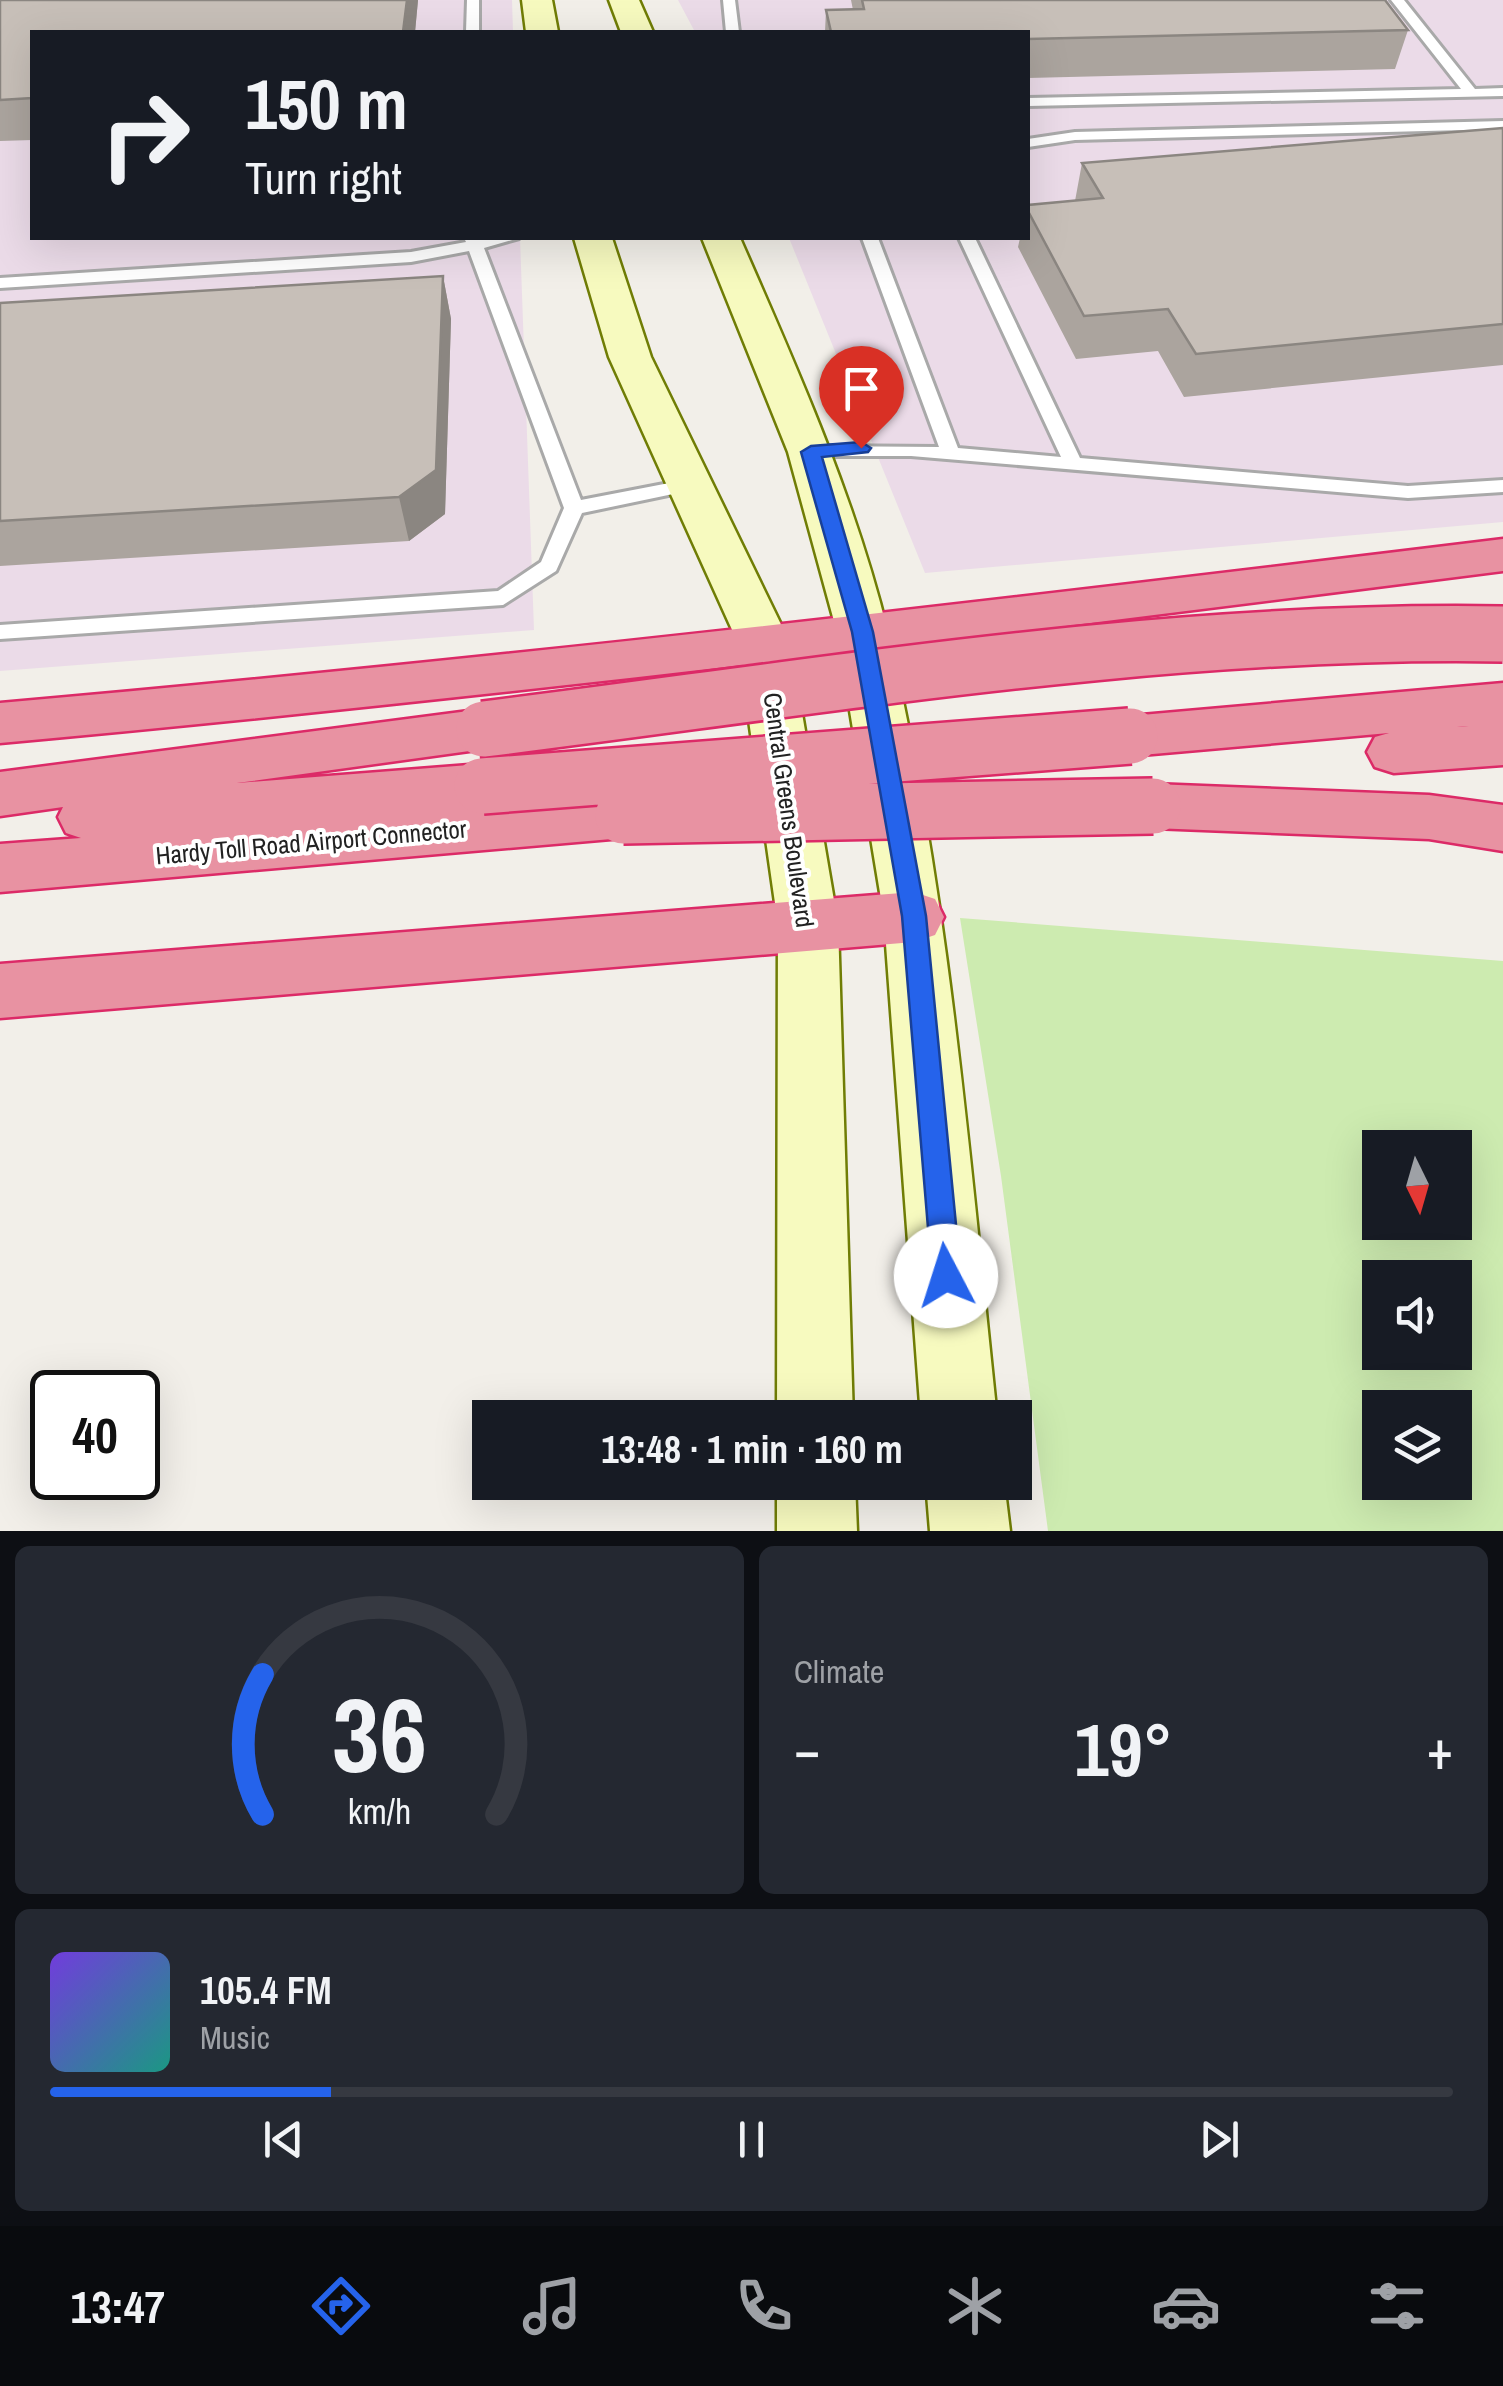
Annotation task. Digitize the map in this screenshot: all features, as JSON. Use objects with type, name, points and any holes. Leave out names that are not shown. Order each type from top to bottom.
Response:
[{"type":"highway","points":[[0,723],[267,699],[1226,592],[1503,555]]},
{"type":"highway","points":[[0,794],[484,728],[1192,642],[1396,632],[1503,634]]},
{"type":"highway","points":[[1141,772],[1503,703]]},
{"type":"highway","points":[[0,823],[486,807],[1141,772],[1503,744]]},
{"type":"highway","points":[[1141,772],[1503,828]]},
{"type":"highway","name":"Hardy Toll Road Airport Connector","points":[[0,868],[486,807],[623,816],[1141,772]]},
{"type":"highway","points":[[0,991],[914,916]]},
{"type":"street","points":[[537,0],[542,30]]},
{"type":"street","points":[[624,0],[636,30]]},
{"type":"street","name":"Central Greens Boulevard","points":[[594,240],[630,357],[764,643],[808,924],[815,1400]]},
{"type":"street","points":[[722,240],[811,452],[862,632],[914,916],[957,1400]]},
{"type":"street","points":[[816,1500],[817,1531]]},
{"type":"street","points":[[967,1500],[970,1531]]},
{"type":"lane","points":[[473,0],[473,30]]},
{"type":"lane","points":[[729,0],[733,30]]},
{"type":"lane","points":[[1397,0],[1471,93]]},
{"type":"lane","points":[[1030,102],[1503,92]]},
{"type":"lane","points":[[1030,143],[1075,136],[1503,125]]},
{"type":"lane","points":[[871,240],[952,453]]},
{"type":"lane","points":[[967,240],[1072,463]]},
{"type":"lane","points":[[0,283],[411,257],[473,241],[574,508],[549,566],[503,598],[0,632]]},
{"type":"lane","points":[[811,452],[861,448],[952,453],[1408,492],[1503,486]]},
{"type":"lane","points":[[574,508],[690,485]]},
{"type":"shaded area","points":[[0,0],[512,0],[513,30],[30,30],[30,240],[520,240],[534,630],[0,671]]},
{"type":"shaded area","points":[[678,0],[1503,0],[1503,522],[925,573],[790,240],[1030,240],[1030,30],[694,30]]},
{"type":"green space","points":[[960,918],[1503,961],[1503,1531],[1048,1531],[1001,1176]]},
{"type":"building","points":[[0,0],[407,0],[403,30],[30,30],[30,98],[0,100]]},
{"type":"building","points":[[862,0],[1385,0],[1408,30],[1030,39],[1030,30],[831,30],[826,10],[864,9]]},
{"type":"building","points":[[1503,128],[1503,324],[1196,354],[1168,309],[1084,316],[1030,215],[1030,205],[1103,198],[1082,163]]},
{"type":"building","points":[[443,276],[436,470],[399,497],[0,521],[0,303]]},
{"type":"route","points":[[861,448],[811,452],[862,632],[914,916],[946,1276]]}]
